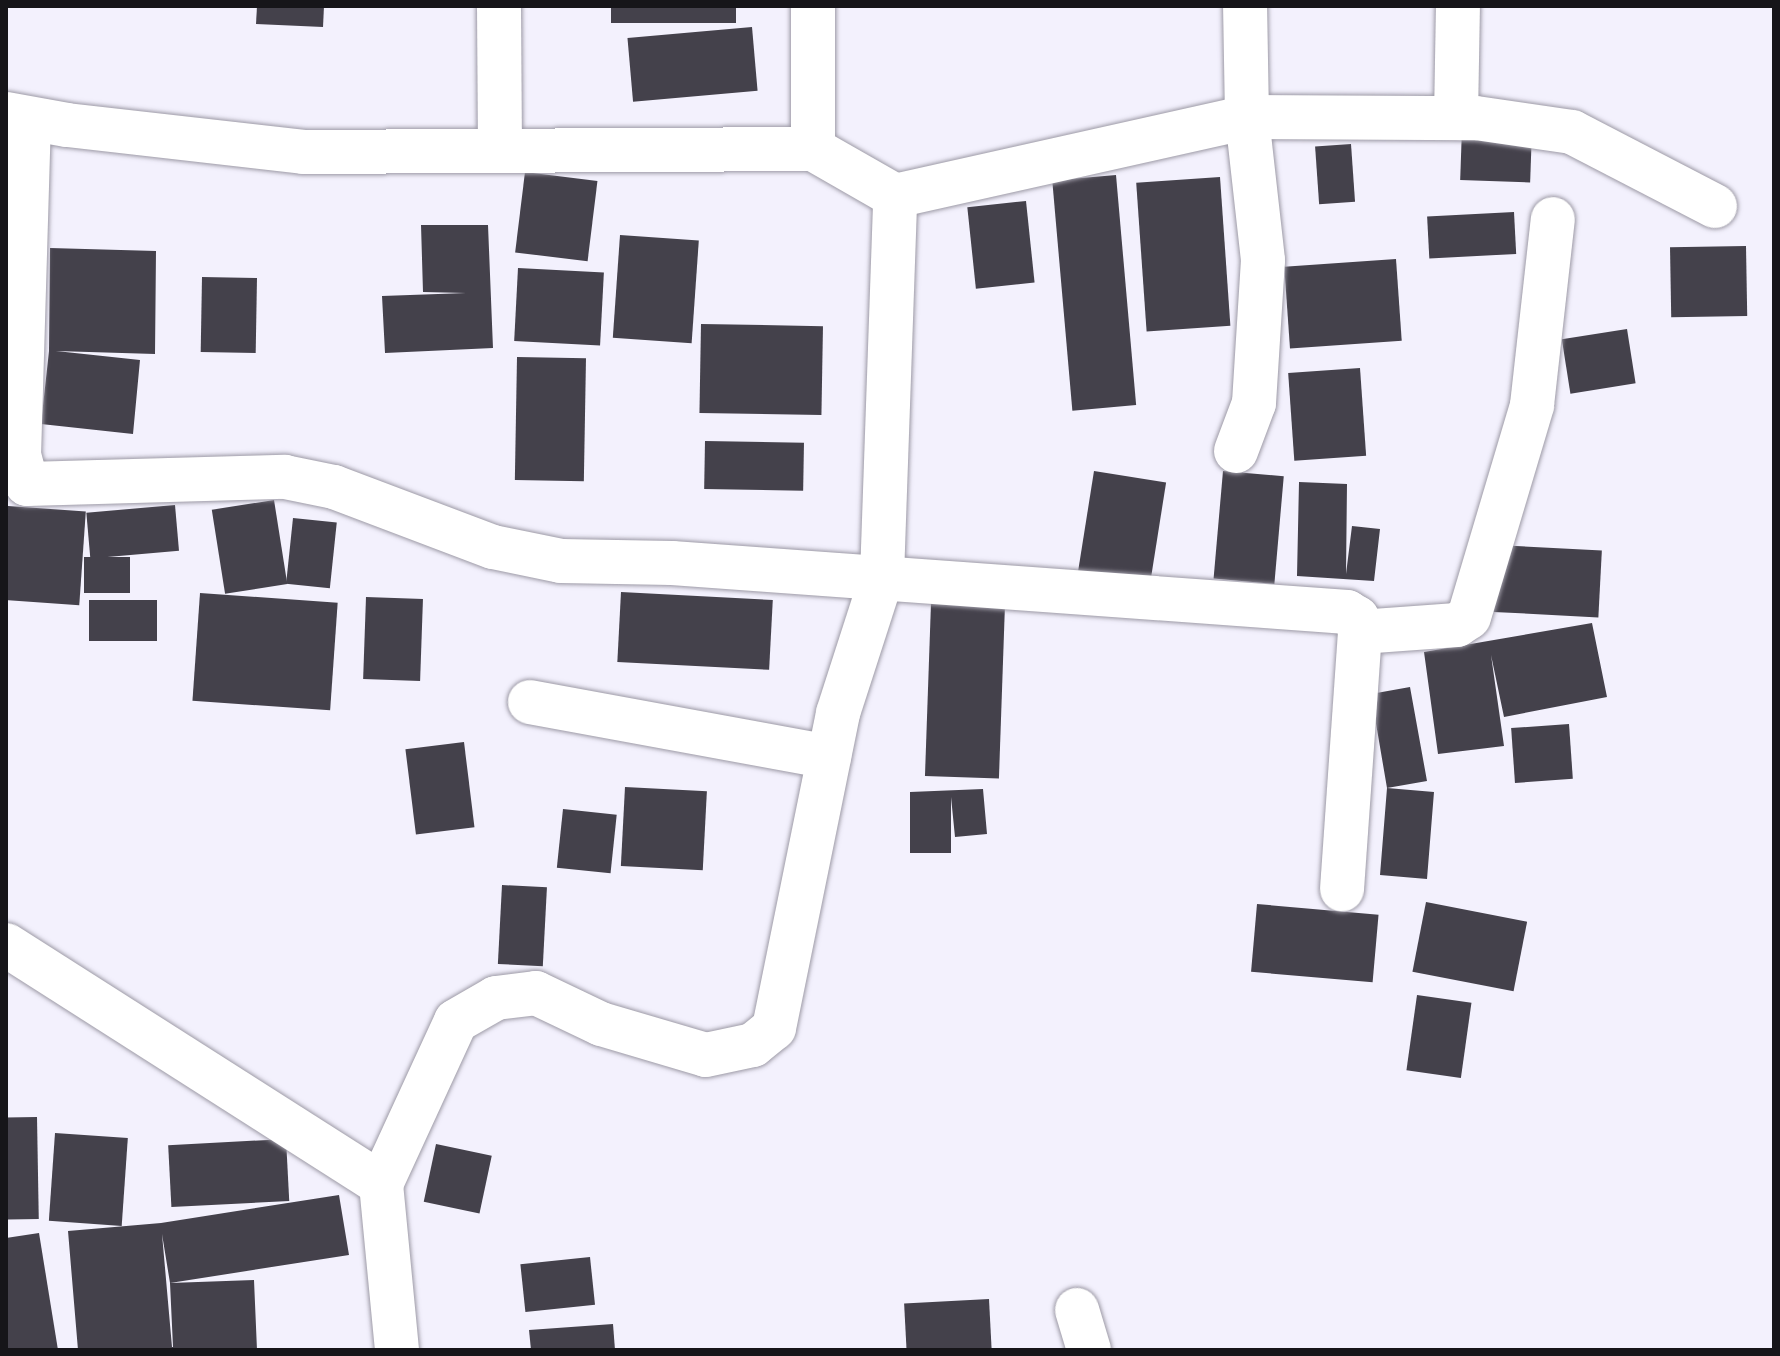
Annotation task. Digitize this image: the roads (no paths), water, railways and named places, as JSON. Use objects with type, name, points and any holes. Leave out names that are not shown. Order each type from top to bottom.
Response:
[{"type":"street","points":[[499,6],[500,150]]},
{"type":"street","points":[[813,6],[813,149]]},
{"type":"street","points":[[1236,451],[1254,403],[1263,260],[1247,117],[1245,6]]},
{"type":"street","points":[[1456,118],[1458,6]]},
{"type":"street","points":[[1342,889],[1360,632],[1357,618],[1347,612],[672,563],[561,561],[526,556],[334,487],[285,477],[27,484],[19,455],[14,356],[17,116],[303,152],[813,149],[895,196],[1247,117],[1456,118],[1572,132],[1715,206]]},
{"type":"street","points":[[391,1349],[381,1184],[456,1021],[496,998],[536,993],[601,1024],[706,1055],[753,1045],[774,1028],[838,713],[882,577],[895,196]]},
{"type":"street","points":[[1360,632],[1457,625],[1469,617],[1532,405],[1553,219]]},
{"type":"street","points":[[530,702],[829,757]]},
{"type":"street","points":[[6,945],[381,1184]]}]
